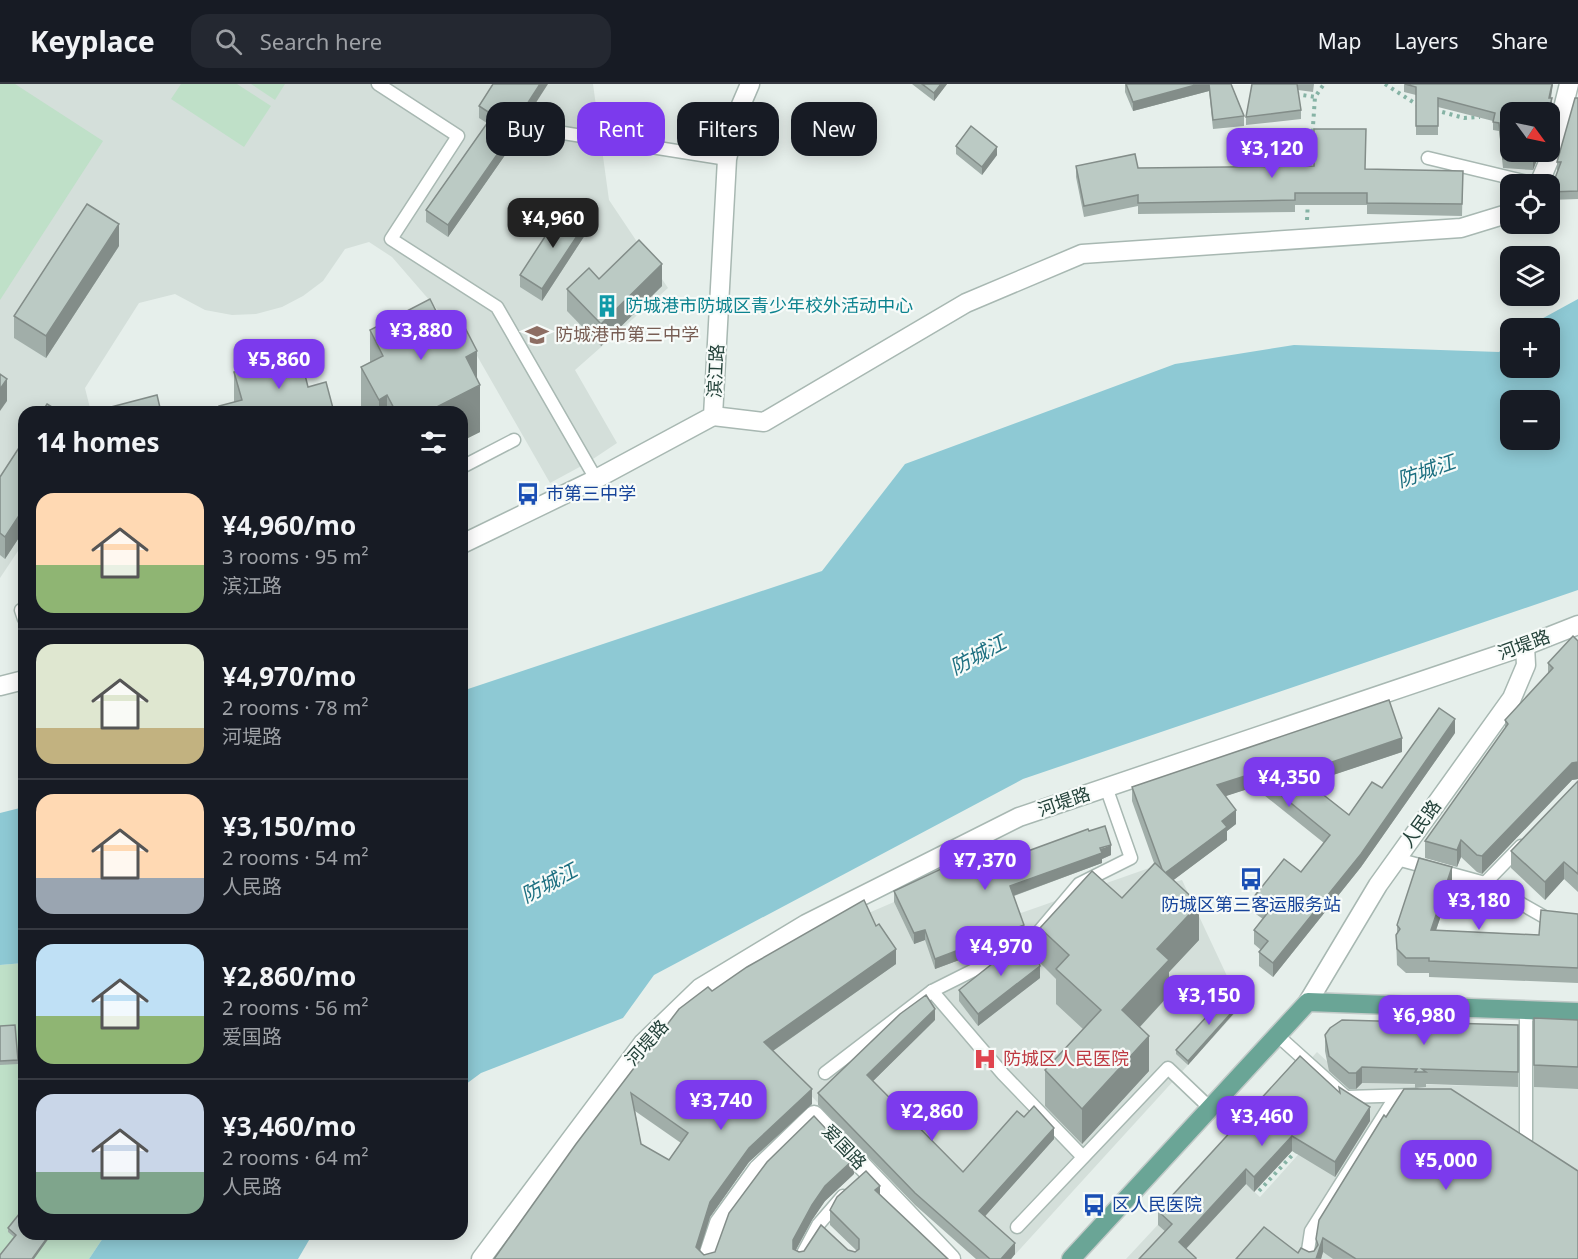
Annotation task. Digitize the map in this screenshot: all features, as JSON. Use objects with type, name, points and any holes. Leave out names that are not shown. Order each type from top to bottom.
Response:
[{"type":"main road","points":[[1308,1002],[1578,1012]]},
{"type":"main road","name":"人民路","points":[[1071,1259],[1308,1002]]},
{"type":"street","name":"滨江路","points":[[468,541],[596,479],[713,416],[728,159],[738,112],[750,84]]},
{"type":"street","points":[[1543,174],[1552,153],[1569,84]]},
{"type":"street","points":[[713,416],[764,422],[966,303],[1082,254],[1461,228],[1500,216]]},
{"type":"street","name":"河堤路","points":[[481,1259],[643,1043],[700,988],[806,924],[1019,817],[1525,646],[1578,625]]},
{"type":"street","name":"人民路","points":[[1308,1002],[1397,859],[1512,698],[1522,680],[1526,665],[1525,646]]},
{"type":"street","points":[[0,687],[18,682]]},
{"type":"street","name":"爱国路","points":[[707,1259],[719,1223],[758,1169],[814,1115],[860,1179],[943,1256]]},
{"type":"lane","points":[[378,84],[458,136],[391,238],[497,307],[596,479]]},
{"type":"lane","points":[[565,133],[728,159]]},
{"type":"lane","points":[[1428,159],[1500,175]]},
{"type":"lane","points":[[468,464],[514,440]]},
{"type":"lane","points":[[825,1073],[932,991],[1030,942],[1079,884],[1131,858],[1106,788]]},
{"type":"lane","points":[[1485,883],[1532,834]]},
{"type":"lane","points":[[1397,859],[1485,883],[1548,920],[1578,922]]},
{"type":"lane","points":[[932,991],[1004,1074],[1083,1157]]},
{"type":"lane","points":[[1526,1010],[1526,1138]]},
{"type":"lane","points":[[1277,1035],[1346,1097],[1427,1095]]},
{"type":"lane","points":[[1017,1227],[1168,1068],[1210,1108]]},
{"type":"lane","points":[[1310,1259],[1307,1257],[1311,1230],[1396,1096]]},
{"type":"lane","points":[[800,1259],[860,1179]]},
{"type":"path","points":[[1309,180],[1315,97],[1324,84]]},
{"type":"path","points":[[1385,84],[1418,106],[1464,118],[1486,116]]},
{"type":"path","points":[[1285,93],[1315,97]]},
{"type":"path","points":[[1306,239],[1309,192]]},
{"type":"path","points":[[1259,1191],[1299,1148]]},
{"type":"shaded area","name":"防城港市第三中学","points":[[0,84],[593,84],[595,102],[577,102],[577,156],[603,156],[609,200],[668,288],[575,370],[617,443],[550,483],[476,354],[392,257],[369,242],[345,249],[323,281],[303,296],[282,307],[256,314],[232,315],[205,310],[175,294],[139,303],[85,388],[90,406],[18,406],[18,551],[0,578]]},
{"type":"shaded area","name":"防城区人民医院","points":[[1155,866],[1162,885],[1182,880],[1227,976],[1249,998],[1011,1259],[977,1259],[770,1053],[864,915],[894,902],[914,944],[1017,908],[1021,913]]},
{"type":"shaded area","points":[[1518,1040],[1535,1040],[1534,1087],[1578,1089],[1578,1259],[1126,1259],[1219,1159],[1260,1197],[1340,1108],[1300,1071],[1317,1052],[1356,1088],[1362,1083],[1516,1087]]},
{"type":"green space","points":[[0,84],[15,84],[103,141],[0,300]]},
{"type":"green space","points":[[181,84],[237,84],[271,106],[244,147],[171,99]]},
{"type":"green space","points":[[251,84],[285,84],[275,100]]},
{"type":"green space","points":[[18,964],[18,1240],[102,1240],[89,1259],[0,1259],[0,965]]},
{"type":"water","name":"防城江","points":[[1578,299],[1578,590],[1023,779],[654,975],[623,1018],[481,1073],[468,1083],[468,689],[822,571],[905,464],[1175,364],[1294,345],[1499,352],[1500,378],[1560,378],[1560,318],[1543,318]]},
{"type":"water","points":[[18,808],[18,964],[0,965],[0,813]]},
{"type":"water","points":[[102,1240],[309,1240],[298,1259],[89,1259]]},
{"type":"building","points":[[493,84],[540,84],[528,102],[486,102],[486,110],[479,106]]},
{"type":"building","points":[[922,84],[941,84],[934,93]]},
{"type":"building","points":[[1126,84],[1199,84],[1133,102]]},
{"type":"building","points":[[1209,84],[1231,84],[1244,116],[1213,120]]},
{"type":"building","points":[[1252,84],[1297,84],[1301,110],[1246,117]]},
{"type":"building","points":[[1405,84],[1552,84],[1549,98],[1552,98],[1551,102],[1500,102],[1500,132],[1499,123],[1493,122],[1495,113],[1438,98],[1438,126],[1416,126],[1416,87]]},
{"type":"building","points":[[1575,98],[1578,98],[1578,191],[1560,192],[1560,174],[1557,174],[1561,162],[1560,151]]},
{"type":"building","points":[[486,125],[486,156],[496,156],[448,225],[426,210]]},
{"type":"building","points":[[971,126],[997,147],[982,167],[956,146]]},
{"type":"building","points":[[1314,129],[1366,129],[1365,169],[1463,171],[1462,204],[1367,203],[1367,193],[1295,193],[1295,200],[1138,203],[1138,195],[1084,206],[1076,166],[1135,154],[1138,168],[1314,166]]},
{"type":"building","points":[[87,204],[119,224],[46,336],[14,316]]},
{"type":"building","points":[[563,209],[585,224],[542,289],[520,275]]},
{"type":"building","points":[[639,240],[662,264],[601,324],[567,289],[589,268],[599,279]]},
{"type":"building","points":[[430,299],[445,329],[461,320],[477,351],[466,357],[480,385],[439,406],[393,406],[387,395],[379,400],[361,367],[383,356],[370,330]]},
{"type":"building","points":[[300,355],[308,387],[326,382],[332,406],[219,406],[242,400],[234,372]]},
{"type":"building","points":[[0,374],[7,379],[0,389]]},
{"type":"building","points":[[157,395],[160,406],[115,406]]},
{"type":"building","points":[[18,449],[18,517],[5,537],[0,533],[0,477]]},
{"type":"building","points":[[1573,636],[1578,641],[1578,762],[1572,763],[1482,856],[1477,855],[1461,840],[1457,850],[1425,841],[1508,724],[1505,720],[1553,668],[1548,663]]},
{"type":"building","points":[[1389,700],[1402,738],[1297,774],[1349,815],[1372,782],[1382,788],[1439,708],[1455,719],[1361,854],[1273,963],[1259,952],[1268,941],[1254,930],[1269,911],[1253,898],[1284,859],[1301,872],[1330,835],[1254,773],[1217,785],[1236,810],[1222,821],[1227,827],[1165,873],[1132,787]]},
{"type":"building","points":[[1578,781],[1578,874],[1564,862],[1545,882],[1511,851]]},
{"type":"building","points":[[1105,826],[1111,845],[1100,848],[1102,853],[1010,886],[1024,925],[935,959],[925,930],[914,933],[894,891],[992,845],[998,862],[1088,829],[1089,831]]},
{"type":"building","points":[[1419,858],[1452,867],[1431,930],[1539,935],[1541,910],[1578,914],[1578,968],[1406,958],[1397,949],[1396,935],[1400,929],[1397,925]]},
{"type":"building","points":[[1155,863],[1199,904],[1157,949],[1169,960],[1122,1010],[1149,1036],[1082,1109],[1045,1070],[1101,1010],[1056,969],[1069,955],[1040,928],[1092,871],[1122,898]]},
{"type":"building","points":[[864,900],[876,926],[879,924],[896,949],[764,1042],[812,1089],[749,1148],[710,1202],[696,1247],[704,1255],[715,1252],[729,1213],[767,1162],[814,1116],[854,1159],[825,1186],[812,1205],[793,1240],[793,1249],[799,1252],[804,1251],[821,1225],[848,1250],[855,1252],[859,1249],[859,1239],[830,1210],[837,1197],[866,1171],[880,1186],[875,1190],[948,1259],[494,1259],[576,1144],[679,1009],[708,987],[712,991],[747,967]],"holes":[[[631,1093],[688,1133],[669,1160],[641,1144]]]},
{"type":"building","points":[[1030,939],[1040,966],[978,1014],[959,990],[1011,949]]},
{"type":"building","points":[[1231,990],[1242,1001],[1188,1061],[1176,1050]]},
{"type":"building","points":[[926,995],[935,1009],[867,1075],[963,1172],[1017,1111],[1024,1117],[1034,1106],[1054,1128],[979,1211],[1015,1243],[1001,1259],[990,1259],[915,1193],[818,1093],[900,1014]]},
{"type":"building","points":[[1534,1018],[1578,1020],[1578,1067],[1534,1065]]},
{"type":"building","points":[[1342,1020],[1518,1025],[1518,1072],[1422,1069],[1426,1072],[1415,1072],[1417,1069],[1362,1067],[1356,1073],[1349,1073],[1329,1056],[1325,1035],[1330,1028]]},
{"type":"building","points":[[15,1025],[18,1060],[0,1061],[0,1026]]},
{"type":"building","points":[[1300,1056],[1340,1093],[1339,1087],[1370,1107],[1335,1162],[1292,1136],[1254,1177],[1246,1169],[1179,1242],[1196,1259],[1139,1259],[1172,1224],[1158,1211]]},
{"type":"building","points":[[1404,1089],[1451,1089],[1578,1171],[1578,1259],[1356,1259],[1323,1238],[1316,1259],[1236,1259],[1264,1227],[1298,1253],[1301,1248],[1309,1252],[1314,1251],[1318,1245],[1316,1239],[1319,1220],[1384,1115],[1386,1117]]},
{"type":"building","points":[[18,1216],[18,1240],[46,1240],[32,1259],[0,1259],[0,1255],[16,1235],[8,1228]]},
{"type":"place","name":"防城港市防城区青少年校外活动中心","points":[[607,306]]},
{"type":"place","name":"防城港市第三中学","points":[[537,335]]},
{"type":"place","name":"巿第三中学","points":[[528,494]]},
{"type":"place","name":"防城区第三客运服务站","points":[[1251,879]]},
{"type":"place","name":"防城区人民医院","points":[[985,1059]]},
{"type":"place","name":"区人民医院","points":[[1094,1205]]}]
